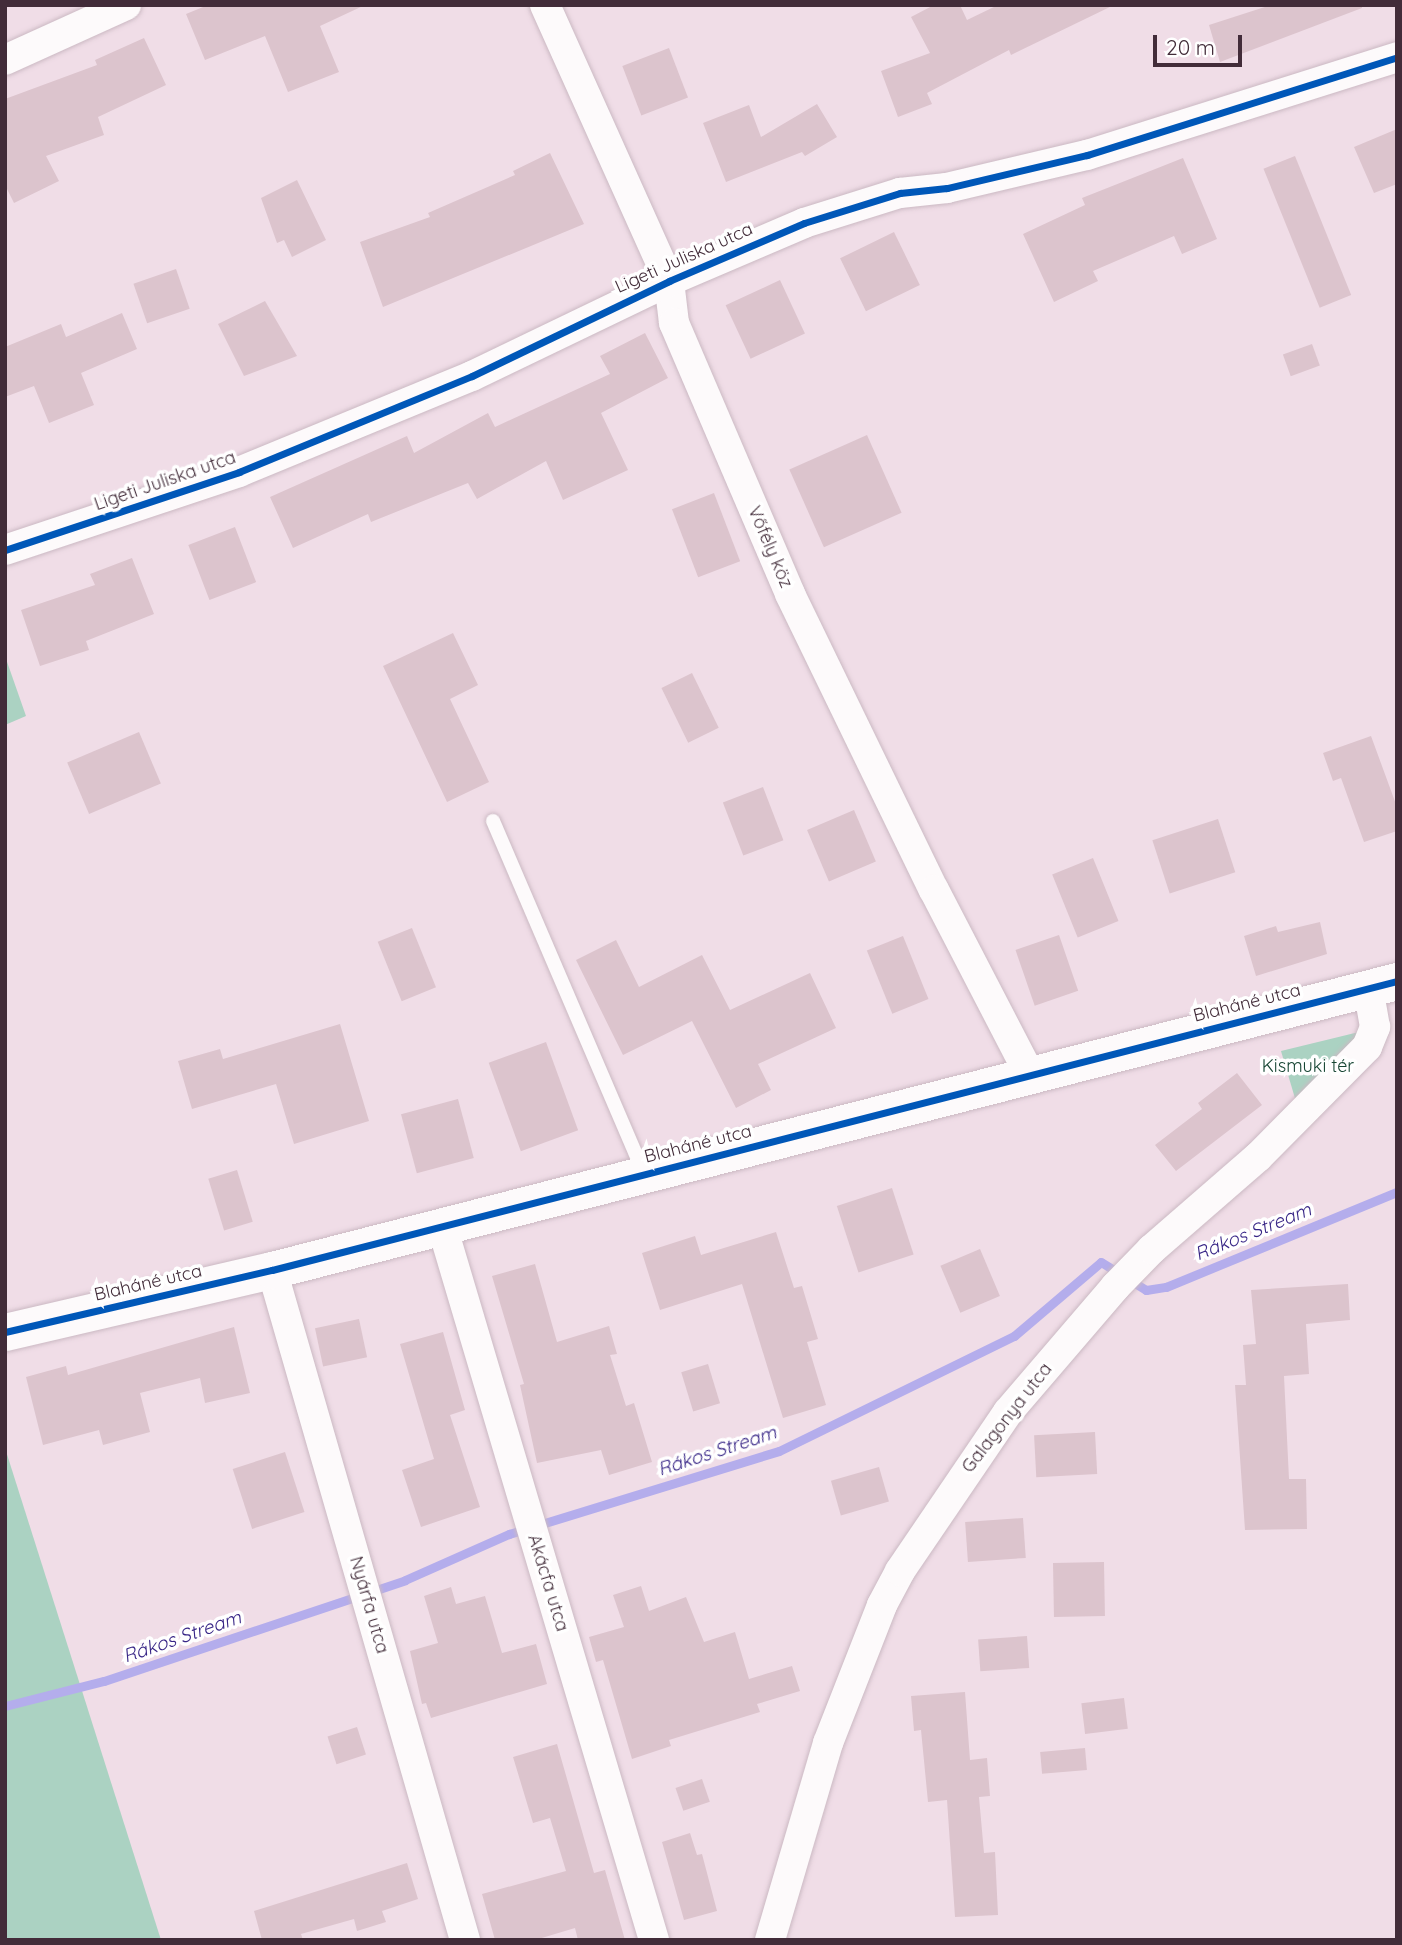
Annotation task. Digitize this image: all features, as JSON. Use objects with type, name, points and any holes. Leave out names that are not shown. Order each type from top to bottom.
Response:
[{"type":"street","points":[[5,60],[126,5]]},
{"type":"street","name":"Vőfély köz","points":[[545,5],[669,281],[674,323],[790,594],[934,890],[1030,1075]]},
{"type":"street","name":"Ligeti Juliska utca","points":[[5,550],[239,472],[472,376],[669,281],[848,208],[1087,155],[1397,57]]},
{"type":"street","name":"Blaháné utca","points":[[5,1332],[272,1270],[1382,985]]},
{"type":"street","name":"Galagonya utca","points":[[770,1940],[828,1743],[882,1605],[974,1457],[1136,1265],[1258,1157],[1367,1047],[1375,1027],[1382,985]]},
{"type":"street","name":"Akácfa utca","points":[[442,1226],[654,1940]]},
{"type":"street","name":"Nyárfa utca","points":[[272,1270],[465,1940]]},
{"type":"lane","points":[[493,821],[644,1174]]},
{"type":"green space","points":[[5,656],[26,716],[5,725]]},
{"type":"green space","name":"Kismuki tér","points":[[1359,1032],[1358,1038],[1297,1105],[1281,1051]]},
{"type":"green space","points":[[5,1448],[161,1940],[5,1940]]},
{"type":"building","points":[[208,5],[365,5],[320,26],[339,72],[288,92],[265,36],[205,60],[186,14]]},
{"type":"building","points":[[934,5],[960,5],[967,20],[998,5],[1114,5],[1011,55],[1009,50],[927,93],[932,104],[898,117],[881,71],[930,53],[911,17]]},
{"type":"building","points":[[1271,5],[1362,5],[1362,8],[1220,62],[1209,25]]},
{"type":"building","points":[[144,38],[166,85],[98,117],[104,135],[46,156],[59,181],[14,203],[5,185],[5,99],[97,65],[95,60]]},
{"type":"building","points":[[669,48],[688,97],[641,115],[622,66]]},
{"type":"building","points":[[817,104],[837,137],[805,156],[802,152],[726,182],[703,123],[749,105],[761,137]]},
{"type":"building","points":[[1397,129],[1397,184],[1374,193],[1354,147]]},
{"type":"building","points":[[550,153],[584,224],[383,307],[360,242],[430,217],[428,213],[515,175],[513,171]]},
{"type":"building","points":[[1295,156],[1351,295],[1320,308],[1263,169]]},
{"type":"building","points":[[1183,158],[1217,239],[1182,254],[1174,236],[1093,271],[1098,281],[1054,302],[1023,234],[1085,205],[1082,198]]},
{"type":"building","points":[[297,180],[326,240],[292,257],[284,240],[277,243],[261,198]]},
{"type":"building","points":[[894,232],[920,285],[866,311],[840,258]]},
{"type":"building","points":[[176,269],[190,309],[147,323],[133,284]]},
{"type":"building","points":[[780,280],[805,333],[751,359],[726,305]]},
{"type":"building","points":[[265,301],[297,356],[244,376],[218,324]]},
{"type":"building","points":[[122,313],[137,349],[81,373],[94,405],[49,423],[34,386],[5,397],[5,347],[61,324],[66,337]]},
{"type":"building","points":[[645,333],[668,378],[601,413],[628,470],[563,500],[546,461],[477,499],[468,483],[371,522],[368,514],[293,548],[270,497],[407,436],[414,453],[488,413],[495,427],[610,374],[600,356]]},
{"type":"building","points":[[1312,344],[1320,366],[1291,376],[1283,355]]},
{"type":"building","points":[[867,435],[902,513],[824,547],[789,470]]},
{"type":"building","points":[[714,493],[740,561],[698,577],[672,509]]},
{"type":"building","points":[[235,527],[256,582],[209,600],[188,545]]},
{"type":"building","points":[[132,558],[154,614],[86,641],[89,650],[40,666],[21,610],[95,585],[90,574]]},
{"type":"building","points":[[453,633],[478,685],[450,699],[489,782],[447,802],[383,666]]},
{"type":"building","points":[[692,673],[719,728],[688,743],[661,688]]},
{"type":"building","points":[[139,732],[161,784],[89,814],[67,762]]},
{"type":"building","points":[[1371,736],[1397,807],[1397,831],[1364,842],[1341,778],[1333,781],[1323,753]]},
{"type":"building","points":[[763,787],[783,840],[743,856],[723,802]]},
{"type":"building","points":[[854,810],[876,862],[829,881],[807,830]]},
{"type":"building","points":[[1218,819],[1235,872],[1170,894],[1152,840]]},
{"type":"building","points":[[1093,858],[1118,921],[1078,938],[1052,874]]},
{"type":"building","points":[[1320,922],[1327,954],[1256,976],[1244,936],[1276,926],[1278,932]]},
{"type":"building","points":[[412,928],[436,987],[402,1001],[378,942]]},
{"type":"building","points":[[1059,935],[1078,991],[1035,1006],[1016,950]]},
{"type":"building","points":[[903,936],[928,999],[892,1014],[867,951]]},
{"type":"building","points":[[616,940],[639,987],[702,955],[730,1010],[810,973],[836,1028],[758,1064],[771,1090],[736,1108],[692,1021],[623,1055],[576,960]]},
{"type":"building","points":[[340,1024],[369,1121],[294,1144],[276,1084],[192,1109],[178,1061],[220,1049],[223,1059]]},
{"type":"building","points":[[546,1042],[578,1130],[521,1151],[489,1063]]},
{"type":"building","points":[[1237,1073],[1262,1105],[1176,1171],[1155,1145],[1202,1109],[1198,1103]]},
{"type":"building","points":[[458,1099],[474,1158],[417,1173],[401,1114]]},
{"type":"building","points":[[237,1170],[253,1222],[224,1230],[208,1179]]},
{"type":"building","points":[[892,1188],[914,1255],[858,1272],[837,1206]]},
{"type":"building","points":[[776,1232],[794,1288],[802,1286],[818,1339],[807,1342],[826,1405],[783,1418],[742,1284],[660,1310],[642,1253],[695,1236],[701,1255]]},
{"type":"building","points":[[980,1249],[1000,1296],[960,1313],[940,1266]]},
{"type":"building","points":[[535,1264],[557,1342],[609,1326],[617,1354],[610,1355],[626,1406],[634,1403],[652,1462],[609,1475],[601,1450],[537,1463],[520,1385],[524,1384],[492,1276]]},
{"type":"building","points":[[1348,1284],[1350,1320],[1306,1324],[1309,1374],[1284,1376],[1289,1479],[1306,1479],[1307,1529],[1245,1530],[1235,1385],[1246,1385],[1243,1345],[1256,1344],[1251,1290]]},
{"type":"building","points":[[359,1319],[367,1357],[323,1367],[315,1328]]},
{"type":"building","points":[[234,1327],[250,1393],[205,1403],[200,1378],[140,1393],[150,1432],[103,1445],[99,1430],[43,1445],[26,1377],[66,1366],[68,1375]]},
{"type":"building","points":[[443,1332],[465,1410],[450,1415],[480,1507],[421,1527],[402,1470],[434,1459],[400,1344]]},
{"type":"building","points":[[708,1364],[720,1403],[693,1411],[681,1372]]},
{"type":"building","points":[[1095,1432],[1097,1474],[1036,1477],[1034,1435]]},
{"type":"building","points":[[285,1452],[304,1512],[252,1529],[233,1469]]},
{"type":"building","points":[[879,1467],[889,1502],[841,1515],[831,1481]]},
{"type":"building","points":[[1023,1518],[1026,1558],[968,1562],[965,1522]]},
{"type":"building","points":[[1104,1562],[1105,1616],[1054,1617],[1053,1563]]},
{"type":"building","points":[[641,1586],[649,1611],[686,1597],[704,1642],[735,1632],[749,1679],[792,1666],[800,1691],[757,1704],[760,1712],[669,1740],[671,1746],[632,1759],[603,1660],[596,1662],[589,1637],[624,1627],[613,1595]]},
{"type":"building","points":[[451,1587],[456,1604],[485,1596],[502,1653],[536,1644],[547,1684],[431,1718],[426,1703],[422,1704],[410,1651],[438,1643],[424,1596]]},
{"type":"building","points":[[1027,1636],[1029,1668],[980,1671],[978,1639]]},
{"type":"building","points":[[965,1692],[970,1760],[987,1758],[990,1796],[979,1797],[984,1853],[995,1852],[998,1915],[955,1917],[947,1800],[928,1802],[921,1730],[914,1731],[911,1696]]},
{"type":"building","points":[[1124,1698],[1128,1729],[1085,1734],[1081,1703]]},
{"type":"building","points":[[357,1727],[366,1755],[336,1764],[328,1737]]},
{"type":"building","points":[[557,1744],[594,1873],[605,1870],[625,1940],[578,1940],[575,1928],[535,1940],[495,1940],[482,1894],[566,1871],[550,1818],[533,1823],[513,1757]]},
{"type":"building","points":[[1085,1748],[1087,1770],[1042,1774],[1040,1752]]},
{"type":"building","points":[[702,1779],[710,1802],[683,1811],[676,1788]]},
{"type":"building","points":[[690,1833],[697,1855],[702,1854],[717,1911],[684,1920],[662,1842]]},
{"type":"building","points":[[407,1863],[418,1899],[382,1911],[386,1922],[357,1931],[354,1919],[301,1934],[303,1940],[262,1940],[254,1911]]},
{"type":"waterway","name":"Rákos Stream","points":[[5,1706],[104,1681],[405,1580],[509,1534],[779,1451],[1014,1336],[1101,1262],[1146,1290],[1166,1287],[1397,1192]]},
{"type":"cycle path","points":[[5,550],[239,472],[472,376],[669,281],[804,223],[900,193],[947,188],[1087,155],[1397,57]]},
{"type":"cycle path","points":[[5,1332],[272,1270],[1397,981]]}]
